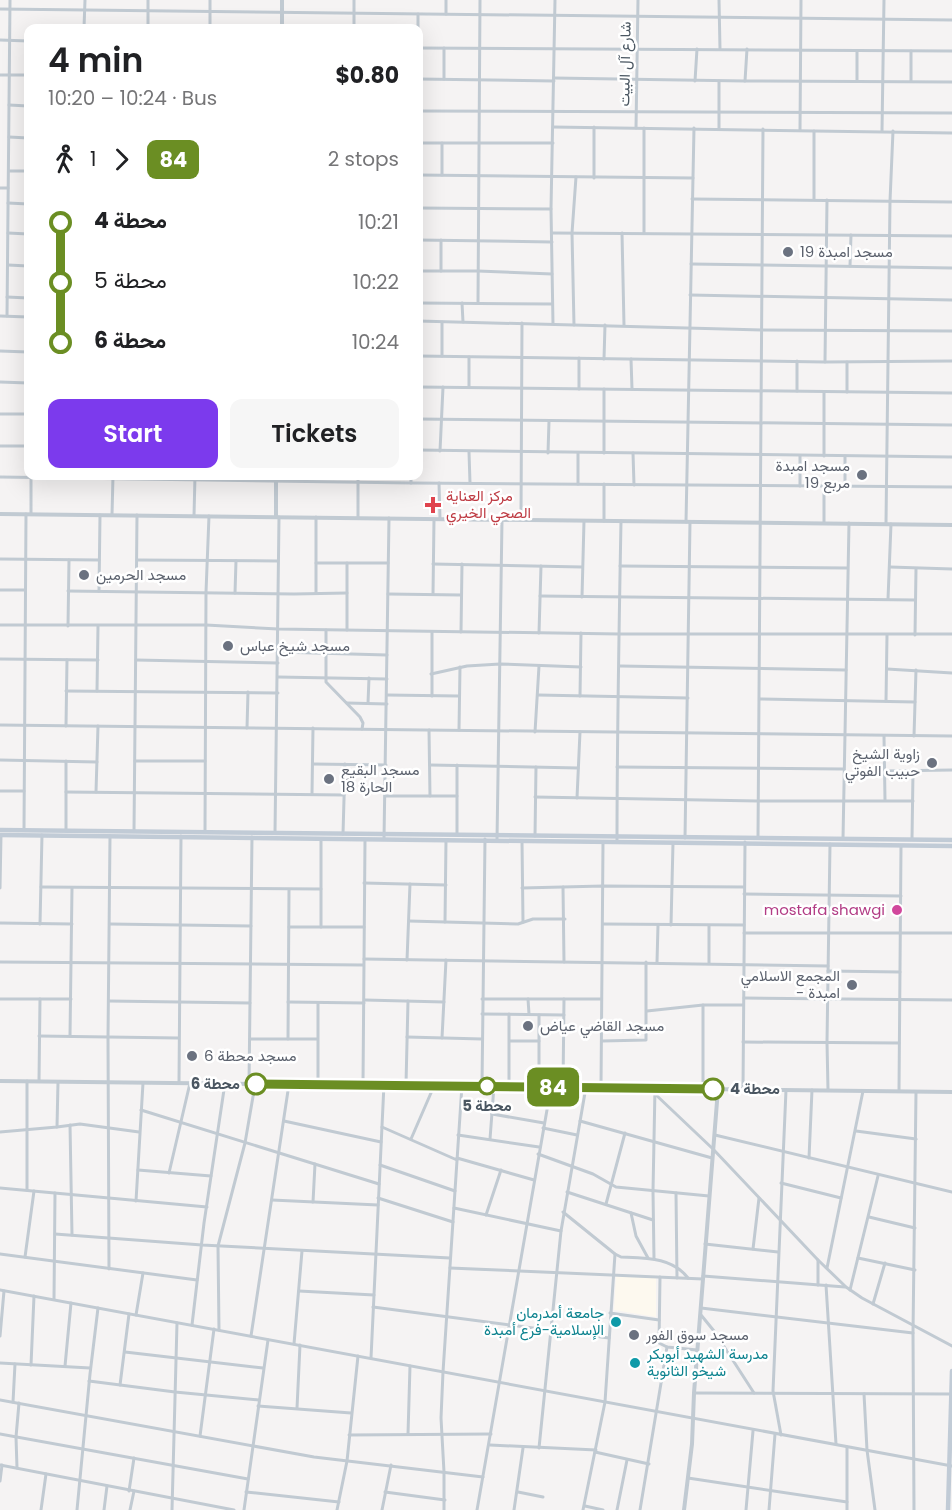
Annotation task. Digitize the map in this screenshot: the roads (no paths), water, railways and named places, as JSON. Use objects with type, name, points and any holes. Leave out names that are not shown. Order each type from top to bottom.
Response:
[{"type":"main road","points":[[0,830],[343,834],[446,840],[535,836],[672,842],[758,838],[830,844],[952,846]]},
{"type":"main road","points":[[0,835],[181,836],[205,834],[365,839],[457,835],[485,838]]},
{"type":"main road","points":[[497,838],[522,841],[685,838],[809,841],[952,840]]},
{"type":"main road","points":[[948,1510],[952,1371]]},
{"type":"street","points":[[7,316],[10,0]]},
{"type":"street","points":[[84,24],[85,0]]},
{"type":"street","points":[[148,0],[148,24]]},
{"type":"street","points":[[210,0],[210,24]]},
{"type":"street","points":[[282,0],[282,24]]},
{"type":"street","points":[[354,0],[354,24]]},
{"type":"street","points":[[446,0],[446,14]]},
{"type":"street","points":[[478,303],[480,0]]},
{"type":"street","points":[[553,324],[551,209],[555,0]]},
{"type":"street","name":"شارع آل البيت","points":[[636,128],[638,0]]},
{"type":"street","points":[[718,0],[720,49]]},
{"type":"street","points":[[800,130],[801,0]]},
{"type":"street","points":[[882,131],[884,0]]},
{"type":"street","points":[[0,9],[952,20]]},
{"type":"street","points":[[418,14],[418,24]]},
{"type":"street","points":[[0,40],[24,41]]},
{"type":"street","points":[[423,48],[952,51]]},
{"type":"street","points":[[444,48],[444,79]]},
{"type":"street","points":[[695,81],[697,48]]},
{"type":"street","points":[[745,81],[747,49]]},
{"type":"street","points":[[856,81],[857,51]]},
{"type":"street","points":[[911,51],[911,81]]},
{"type":"street","points":[[0,75],[24,75]]},
{"type":"street","points":[[423,79],[952,82]]},
{"type":"street","points":[[719,81],[719,128]]},
{"type":"street","points":[[9,105],[24,106]]},
{"type":"street","points":[[423,111],[952,113]]},
{"type":"street","points":[[553,127],[952,133]]},
{"type":"street","points":[[594,127],[594,178]]},
{"type":"street","points":[[644,128],[644,233]]},
{"type":"street","points":[[685,838],[689,598],[687,454],[694,128]]},
{"type":"street","points":[[758,838],[763,129]]},
{"type":"street","points":[[814,131],[814,199]]},
{"type":"street","points":[[888,599],[890,567],[887,486],[889,235],[893,131]]},
{"type":"street","points":[[9,137],[24,138]]},
{"type":"street","points":[[423,143],[553,143]]},
{"type":"street","points":[[442,143],[442,175]]},
{"type":"street","points":[[9,171],[24,171]]},
{"type":"street","points":[[423,175],[693,178]]},
{"type":"street","points":[[574,325],[572,233],[576,177]]},
{"type":"street","points":[[0,188],[8,188]]},
{"type":"street","points":[[692,199],[763,198],[952,202]]},
{"type":"street","points":[[825,362],[827,200]]},
{"type":"street","points":[[8,203],[24,204]]},
{"type":"street","points":[[423,208],[551,209]]},
{"type":"street","points":[[8,233],[24,234]]},
{"type":"street","points":[[552,233],[952,236]]},
{"type":"street","points":[[622,233],[624,326]]},
{"type":"street","points":[[850,266],[851,235]]},
{"type":"street","points":[[441,239],[441,271]]},
{"type":"street","points":[[423,240],[552,242]]},
{"type":"street","points":[[691,264],[952,268]]},
{"type":"street","points":[[8,266],[24,266]]},
{"type":"street","points":[[423,271],[552,274]]},
{"type":"street","points":[[690,295],[952,300]]},
{"type":"street","points":[[7,297],[24,298]]},
{"type":"street","points":[[423,303],[552,304]]},
{"type":"street","points":[[462,303],[463,322]]},
{"type":"street","points":[[0,316],[24,317]]},
{"type":"street","points":[[423,321],[762,330],[952,331]]},
{"type":"street","points":[[442,322],[442,357]]},
{"type":"street","points":[[521,520],[522,323]]},
{"type":"street","points":[[604,359],[605,325]]},
{"type":"street","points":[[0,351],[24,352]]},
{"type":"street","points":[[423,356],[825,362],[952,361]]},
{"type":"street","points":[[469,357],[469,387]]},
{"type":"street","points":[[579,358],[579,389]]},
{"type":"street","points":[[631,359],[632,389]]},
{"type":"street","points":[[797,361],[797,392]]},
{"type":"street","points":[[847,362],[847,392]]},
{"type":"street","points":[[0,382],[24,383]]},
{"type":"street","points":[[423,387],[952,393]]},
{"type":"street","points":[[440,451],[443,387]]},
{"type":"street","points":[[604,389],[604,453]]},
{"type":"street","points":[[824,392],[824,456]]},
{"type":"street","points":[[0,414],[24,414]]},
{"type":"street","points":[[423,419],[952,425]]},
{"type":"street","points":[[548,453],[549,421]]},
{"type":"street","points":[[0,446],[24,446]]},
{"type":"street","points":[[423,450],[952,457]]},
{"type":"street","points":[[469,451],[470,483]]},
{"type":"street","points":[[578,453],[578,484]]},
{"type":"street","points":[[633,453],[634,485]]},
{"type":"street","points":[[800,456],[800,486]]},
{"type":"street","points":[[845,456],[845,487]]},
{"type":"street","points":[[0,477],[24,476]]},
{"type":"street","points":[[24,830],[26,590],[32,480]]},
{"type":"street","points":[[112,515],[113,480]]},
{"type":"street","points":[[194,516],[195,480]]},
{"type":"street","points":[[275,835],[278,693],[276,480]]},
{"type":"street","points":[[331,480],[411,483],[952,487]]},
{"type":"street","points":[[358,481],[358,517]]},
{"type":"street","points":[[440,483],[440,519]]},
{"type":"street","points":[[604,484],[604,521]]},
{"type":"street","points":[[824,487],[824,523]]},
{"type":"street","points":[[0,514],[952,525]]},
{"type":"street","points":[[99,591],[100,515]]},
{"type":"street","points":[[134,832],[137,515]]},
{"type":"street","points":[[205,834],[208,516]]},
{"type":"street","points":[[316,517],[316,592]]},
{"type":"street","points":[[385,837],[389,518]]},
{"type":"street","points":[[433,594],[434,519]]},
{"type":"street","points":[[497,838],[502,520]]},
{"type":"street","points":[[582,597],[584,521]]},
{"type":"street","points":[[617,839],[621,521]]},
{"type":"street","points":[[843,839],[849,523]]},
{"type":"street","points":[[0,559],[99,560]]},
{"type":"street","points":[[68,626],[69,560]]},
{"type":"street","points":[[137,560],[278,561]]},
{"type":"street","points":[[235,593],[236,561]]},
{"type":"street","points":[[316,563],[388,563]]},
{"type":"street","points":[[347,563],[347,630]]},
{"type":"street","points":[[433,564],[582,567]]},
{"type":"street","points":[[461,632],[462,564]]},
{"type":"street","points":[[539,633],[541,566]]},
{"type":"street","points":[[620,566],[847,568]]},
{"type":"street","points":[[890,567],[952,569]]},
{"type":"street","points":[[915,635],[916,569]]},
{"type":"street","points":[[0,590],[26,590]]},
{"type":"street","points":[[68,591],[347,593]]},
{"type":"street","points":[[388,594],[461,595]]},
{"type":"street","points":[[540,596],[915,600]]},
{"type":"street","points":[[0,625],[206,625],[278,629],[619,634],[952,634]]},
{"type":"street","points":[[97,691],[98,626]]},
{"type":"street","points":[[326,630],[325,677],[328,685],[362,720],[362,729]]},
{"type":"street","points":[[432,632],[432,697]]},
{"type":"street","points":[[580,696],[581,633]]},
{"type":"street","points":[[886,701],[887,635]]},
{"type":"street","points":[[278,652],[387,655]]},
{"type":"street","points":[[0,659],[98,660]]},
{"type":"street","points":[[66,726],[67,660]]},
{"type":"street","points":[[136,660],[278,663]]},
{"type":"street","points":[[431,674],[460,667],[500,664],[581,667]]},
{"type":"street","points":[[536,732],[539,666]]},
{"type":"street","points":[[620,666],[846,670]]},
{"type":"street","points":[[459,730],[460,667]]},
{"type":"street","points":[[887,669],[952,673]]},
{"type":"street","points":[[914,736],[916,670]]},
{"type":"street","points":[[278,677],[387,679]]},
{"type":"street","points":[[368,704],[369,678]]},
{"type":"street","points":[[66,691],[278,693]]},
{"type":"street","points":[[247,728],[248,692]]},
{"type":"street","points":[[538,695],[688,698]]},
{"type":"street","points":[[387,696],[458,696]]},
{"type":"street","points":[[760,699],[915,702]]},
{"type":"street","points":[[345,703],[387,704]]},
{"type":"street","points":[[0,725],[952,736]]},
{"type":"street","points":[[96,792],[98,726]]},
{"type":"street","points":[[312,794],[313,728]]},
{"type":"street","points":[[429,730],[430,796]]},
{"type":"street","points":[[577,798],[580,732]]},
{"type":"street","points":[[884,736],[885,801]]},
{"type":"street","points":[[0,760],[97,762]]},
{"type":"street","points":[[66,761],[66,831]]},
{"type":"street","points":[[135,761],[206,761]]},
{"type":"street","points":[[313,764],[387,765]]},
{"type":"street","points":[[343,834],[345,764]]},
{"type":"street","points":[[430,765],[578,768]]},
{"type":"street","points":[[457,765],[457,835]]},
{"type":"street","points":[[535,836],[536,767]]},
{"type":"street","points":[[617,767],[844,769]]},
{"type":"street","points":[[884,771],[952,770]]},
{"type":"street","points":[[912,839],[913,772]]},
{"type":"street","points":[[0,791],[24,791]]},
{"type":"street","points":[[66,792],[344,795]]},
{"type":"street","points":[[386,796],[457,796]]},
{"type":"street","points":[[535,797],[913,801]]},
{"type":"street","points":[[0,835],[0,888]]},
{"type":"street","points":[[40,924],[42,835]]},
{"type":"street","points":[[109,1269],[110,836]]},
{"type":"street","points":[[179,1083],[181,836]]},
{"type":"street","points":[[249,1084],[252,837]]},
{"type":"street","points":[[482,1086],[485,838]]},
{"type":"street","points":[[321,839],[321,927]]},
{"type":"street","points":[[363,1084],[365,839]]},
{"type":"street","points":[[445,922],[446,840]]},
{"type":"street","points":[[743,1089],[745,840]]},
{"type":"street","points":[[522,841],[523,922]]},
{"type":"street","points":[[601,1087],[603,841]]},
{"type":"street","points":[[671,925],[672,842]]},
{"type":"street","points":[[828,1090],[830,844]]},
{"type":"street","points":[[899,1090],[901,846]]},
{"type":"street","points":[[364,883],[446,885]]},
{"type":"street","points":[[407,960],[410,884]]},
{"type":"street","points":[[41,887],[321,889]]},
{"type":"street","points":[[563,887],[564,962]]},
{"type":"street","points":[[522,888],[744,887]]},
{"type":"street","points":[[70,1036],[72,888]]},
{"type":"street","points":[[288,1039],[289,890]]},
{"type":"street","points":[[744,894],[901,896]]},
{"type":"street","points":[[409,921],[483,923],[565,919]]},
{"type":"street","points":[[0,923],[72,924]]},
{"type":"street","points":[[110,924],[250,926]]},
{"type":"street","points":[[603,924],[744,925]]},
{"type":"street","points":[[657,962],[658,926]]},
{"type":"street","points":[[709,926],[709,963]]},
{"type":"street","points":[[289,927],[363,927]]},
{"type":"street","points":[[744,933],[952,933]]},
{"type":"street","points":[[364,959],[828,966]]},
{"type":"street","points":[[442,1038],[446,960]]},
{"type":"street","points":[[0,962],[363,965]]},
{"type":"street","points":[[602,1041],[646,1040],[646,962]]},
{"type":"street","points":[[828,971],[900,972]]},
{"type":"street","points":[[743,998],[952,1000]]},
{"type":"street","points":[[0,999],[71,999]]},
{"type":"street","points":[[39,1081],[40,999]]},
{"type":"street","points":[[483,999],[602,999]]},
{"type":"street","points":[[528,999],[529,1014]]},
{"type":"street","points":[[563,1087],[564,999]]},
{"type":"street","points":[[109,1000],[250,1003]]},
{"type":"street","points":[[406,1084],[408,1001]]},
{"type":"street","points":[[288,1002],[444,1002]]},
{"type":"street","points":[[318,1003],[318,1084]]},
{"type":"street","points":[[647,1011],[703,1005],[743,1005]]},
{"type":"street","points":[[703,1005],[703,1089]]},
{"type":"street","points":[[482,1014],[564,1015]]},
{"type":"street","points":[[509,1014],[509,1087]]},
{"type":"street","points":[[539,1014],[539,1087]]},
{"type":"street","points":[[39,1036],[179,1038]]},
{"type":"street","points":[[407,1036],[482,1039]]},
{"type":"street","points":[[250,1039],[318,1039]]},
{"type":"street","points":[[510,1041],[539,1041]]},
{"type":"street","points":[[743,1042],[899,1043]]},
{"type":"street","points":[[0,1081],[952,1092]]},
{"type":"street","points":[[27,1081],[27,1190]]},
{"type":"street","points":[[57,1127],[58,1082]]},
{"type":"street","points":[[136,1201],[143,1082]]},
{"type":"street","points":[[169,1173],[190,1083]]},
{"type":"street","points":[[192,1325],[225,1083]]},
{"type":"street","points":[[219,1330],[218,1246],[245,1143],[256,1084]]},
{"type":"street","points":[[251,1336],[289,1084]]},
{"type":"street","points":[[371,1358],[384,1084]]},
{"type":"street","points":[[411,1139],[435,1085]]},
{"type":"street","points":[[444,1510],[443,1371],[462,1086]]},
{"type":"street","points":[[489,1139],[494,1086]]},
{"type":"street","points":[[477,1510],[511,1325],[537,1154],[551,1087]]},
{"type":"street","points":[[538,1448],[546,1392],[561,1231],[586,1087]]},
{"type":"street","points":[[654,1259],[655,1088]]},
{"type":"street","points":[[684,1510],[718,1089]]},
{"type":"street","points":[[781,1435],[773,1394],[786,1089]]},
{"type":"street","points":[[809,1158],[812,1090]]},
{"type":"street","points":[[827,1268],[863,1090]]},
{"type":"street","points":[[914,1510],[912,1459],[916,1091]]},
{"type":"street","points":[[655,1094],[713,1149],[818,1260],[848,1288],[952,1346]]},
{"type":"street","points":[[141,1110],[379,1184]]},
{"type":"street","points":[[492,1114],[544,1123]]},
{"type":"street","points":[[284,1121],[381,1142]]},
{"type":"street","points":[[580,1121],[712,1158]]},
{"type":"street","points":[[0,1132],[86,1124],[139,1132]]},
{"type":"street","points":[[70,1125],[72,1235]]},
{"type":"street","points":[[382,1127],[457,1159],[534,1180]]},
{"type":"street","points":[[543,1128],[578,1135]]},
{"type":"street","points":[[856,1131],[916,1139]]},
{"type":"street","points":[[606,1204],[625,1133]]},
{"type":"street","points":[[458,1135],[539,1147]]},
{"type":"street","points":[[715,1135],[915,1185],[952,1192]]},
{"type":"street","points":[[537,1154],[572,1166],[619,1188],[709,1196]]},
{"type":"street","points":[[313,1202],[315,1164]]},
{"type":"street","points":[[380,1166],[455,1191]]},
{"type":"street","points":[[138,1170],[211,1176]]},
{"type":"street","points":[[486,1215],[501,1170]]},
{"type":"street","points":[[848,1288],[869,1217],[878,1176]]},
{"type":"street","points":[[782,1183],[842,1198]]},
{"type":"street","points":[[0,1188],[207,1207]]},
{"type":"street","points":[[25,1257],[34,1191]]},
{"type":"street","points":[[567,1192],[653,1220]]},
{"type":"street","points":[[54,1299],[55,1193]]},
{"type":"street","points":[[676,1193],[677,1278]]},
{"type":"street","points":[[378,1198],[453,1222]]},
{"type":"street","points":[[753,1249],[759,1198]]},
{"type":"street","points":[[272,1200],[378,1205]]},
{"type":"street","points":[[454,1208],[561,1231]]},
{"type":"street","points":[[564,1212],[615,1254],[621,1257],[654,1259],[677,1267],[688,1278]]},
{"type":"street","points":[[631,1213],[636,1236],[649,1258]]},
{"type":"street","points":[[869,1217],[915,1228]]},
{"type":"street","points":[[55,1234],[218,1246],[450,1258]]},
{"type":"street","points":[[705,1244],[778,1252]]},
{"type":"street","points":[[294,1344],[302,1251]]},
{"type":"street","points":[[0,1254],[197,1280]]},
{"type":"street","points":[[603,1510],[583,1508],[606,1402],[615,1254]]},
{"type":"street","points":[[858,1257],[915,1270]]},
{"type":"street","points":[[818,1260],[818,1285]]},
{"type":"street","points":[[873,1304],[885,1263]]},
{"type":"street","points":[[450,1268],[703,1278],[848,1288]]},
{"type":"street","points":[[136,1315],[143,1273]]},
{"type":"street","points":[[660,1277],[659,1343],[667,1347],[697,1350]]},
{"type":"street","points":[[826,1285],[836,1444]]},
{"type":"street","points":[[0,1336],[2,1290],[950,1466]]},
{"type":"street","points":[[299,1290],[374,1294]]},
{"type":"street","points":[[31,1365],[34,1296]]},
{"type":"street","points":[[65,1366],[71,1303]]},
{"type":"street","points":[[374,1307],[609,1338]]},
{"type":"street","points":[[77,1510],[98,1308]]},
{"type":"street","points":[[700,1311],[776,1317],[913,1333]]},
{"type":"street","points":[[700,1311],[754,1393]]},
{"type":"street","points":[[610,1313],[659,1320]]},
{"type":"street","points":[[120,1385],[129,1314]]},
{"type":"street","points":[[172,1510],[177,1323]]},
{"type":"street","points":[[200,1436],[214,1329]]},
{"type":"street","points":[[244,1510],[268,1339]]},
{"type":"street","points":[[297,1408],[300,1345]]},
{"type":"street","points":[[640,1510],[667,1347]]},
{"type":"street","points":[[125,1352],[263,1368]]},
{"type":"street","points":[[337,1510],[347,1461],[358,1356]]},
{"type":"street","points":[[0,1363],[90,1368]]},
{"type":"street","points":[[13,1402],[15,1364]]},
{"type":"street","points":[[408,1434],[410,1366]]},
{"type":"street","points":[[89,1381],[259,1400]]},
{"type":"street","points":[[694,1393],[951,1394]]},
{"type":"street","points":[[864,1394],[867,1450],[875,1510]]},
{"type":"street","points":[[0,1400],[253,1447],[483,1477]]},
{"type":"street","points":[[17,1468],[16,1437],[20,1403]]},
{"type":"street","points":[[258,1406],[351,1413]]},
{"type":"street","points":[[746,1510],[753,1430]]},
{"type":"street","points":[[0,1434],[248,1479]]},
{"type":"street","points":[[349,1435],[492,1434]]},
{"type":"street","points":[[769,1510],[775,1434]]},
{"type":"street","points":[[490,1445],[595,1451],[649,1464]]},
{"type":"street","points":[[847,1447],[847,1510]]},
{"type":"street","points":[[514,1510],[523,1448]]},
{"type":"street","points":[[129,1491],[134,1458]]},
{"type":"street","points":[[617,1510],[627,1460]]},
{"type":"street","points":[[0,1481],[1,1465],[80,1482],[173,1498],[212,1508],[234,1510]]},
{"type":"street","points":[[382,1510],[391,1465]]},
{"type":"street","points":[[41,1510],[46,1474]]},
{"type":"street","points":[[688,1478],[847,1502]]},
{"type":"street","points":[[104,1510],[107,1486]]},
{"type":"street","points":[[130,1510],[134,1491]]},
{"type":"street","points":[[386,1491],[445,1500]]},
{"type":"street","points":[[246,1492],[339,1502]]},
{"type":"street","points":[[518,1492],[543,1497]]},
{"type":"place","name":"مسجد امبدة 19","points":[[788,252]]},
{"type":"place","name":"مسجد امبدة مربع 19","points":[[862,475]]},
{"type":"place","name":"مركز العناية الصحي الخيري","points":[[433,505]]},
{"type":"place","name":"مسجد الحرمين","points":[[84,575]]},
{"type":"place","name":"مسجد شيخ عباس","points":[[228,646]]},
{"type":"place","name":"زاوية الشيخ حبيب الفوتي","points":[[932,763]]},
{"type":"place","name":"مسجد البقيع الحارة 18","points":[[329,779]]},
{"type":"place","name":"mostafa shawgi","points":[[897,910]]},
{"type":"place","name":"المجمع الاسلامي - امبدة","points":[[852,985]]},
{"type":"place","name":"مسجد القاضي عياض","points":[[528,1026]]},
{"type":"place","name":"مسجد محطة 6","points":[[192,1056]]},
{"type":"place","name":"محطة 6","points":[[256,1084]]},
{"type":"place","name":"محطة 5","points":[[487,1086]]},
{"type":"place","name":"محطة 4","points":[[713,1089]]},
{"type":"place","name":"جامعة أمدرمان الإسلامية-فرع أمبدة","points":[[616,1322]]},
{"type":"place","name":"مسجد سوق الفور","points":[[634,1335]]},
{"type":"place","name":"مدرسة الشهيد أبوبكر شيخو الثانوية","points":[[635,1363]]}]
